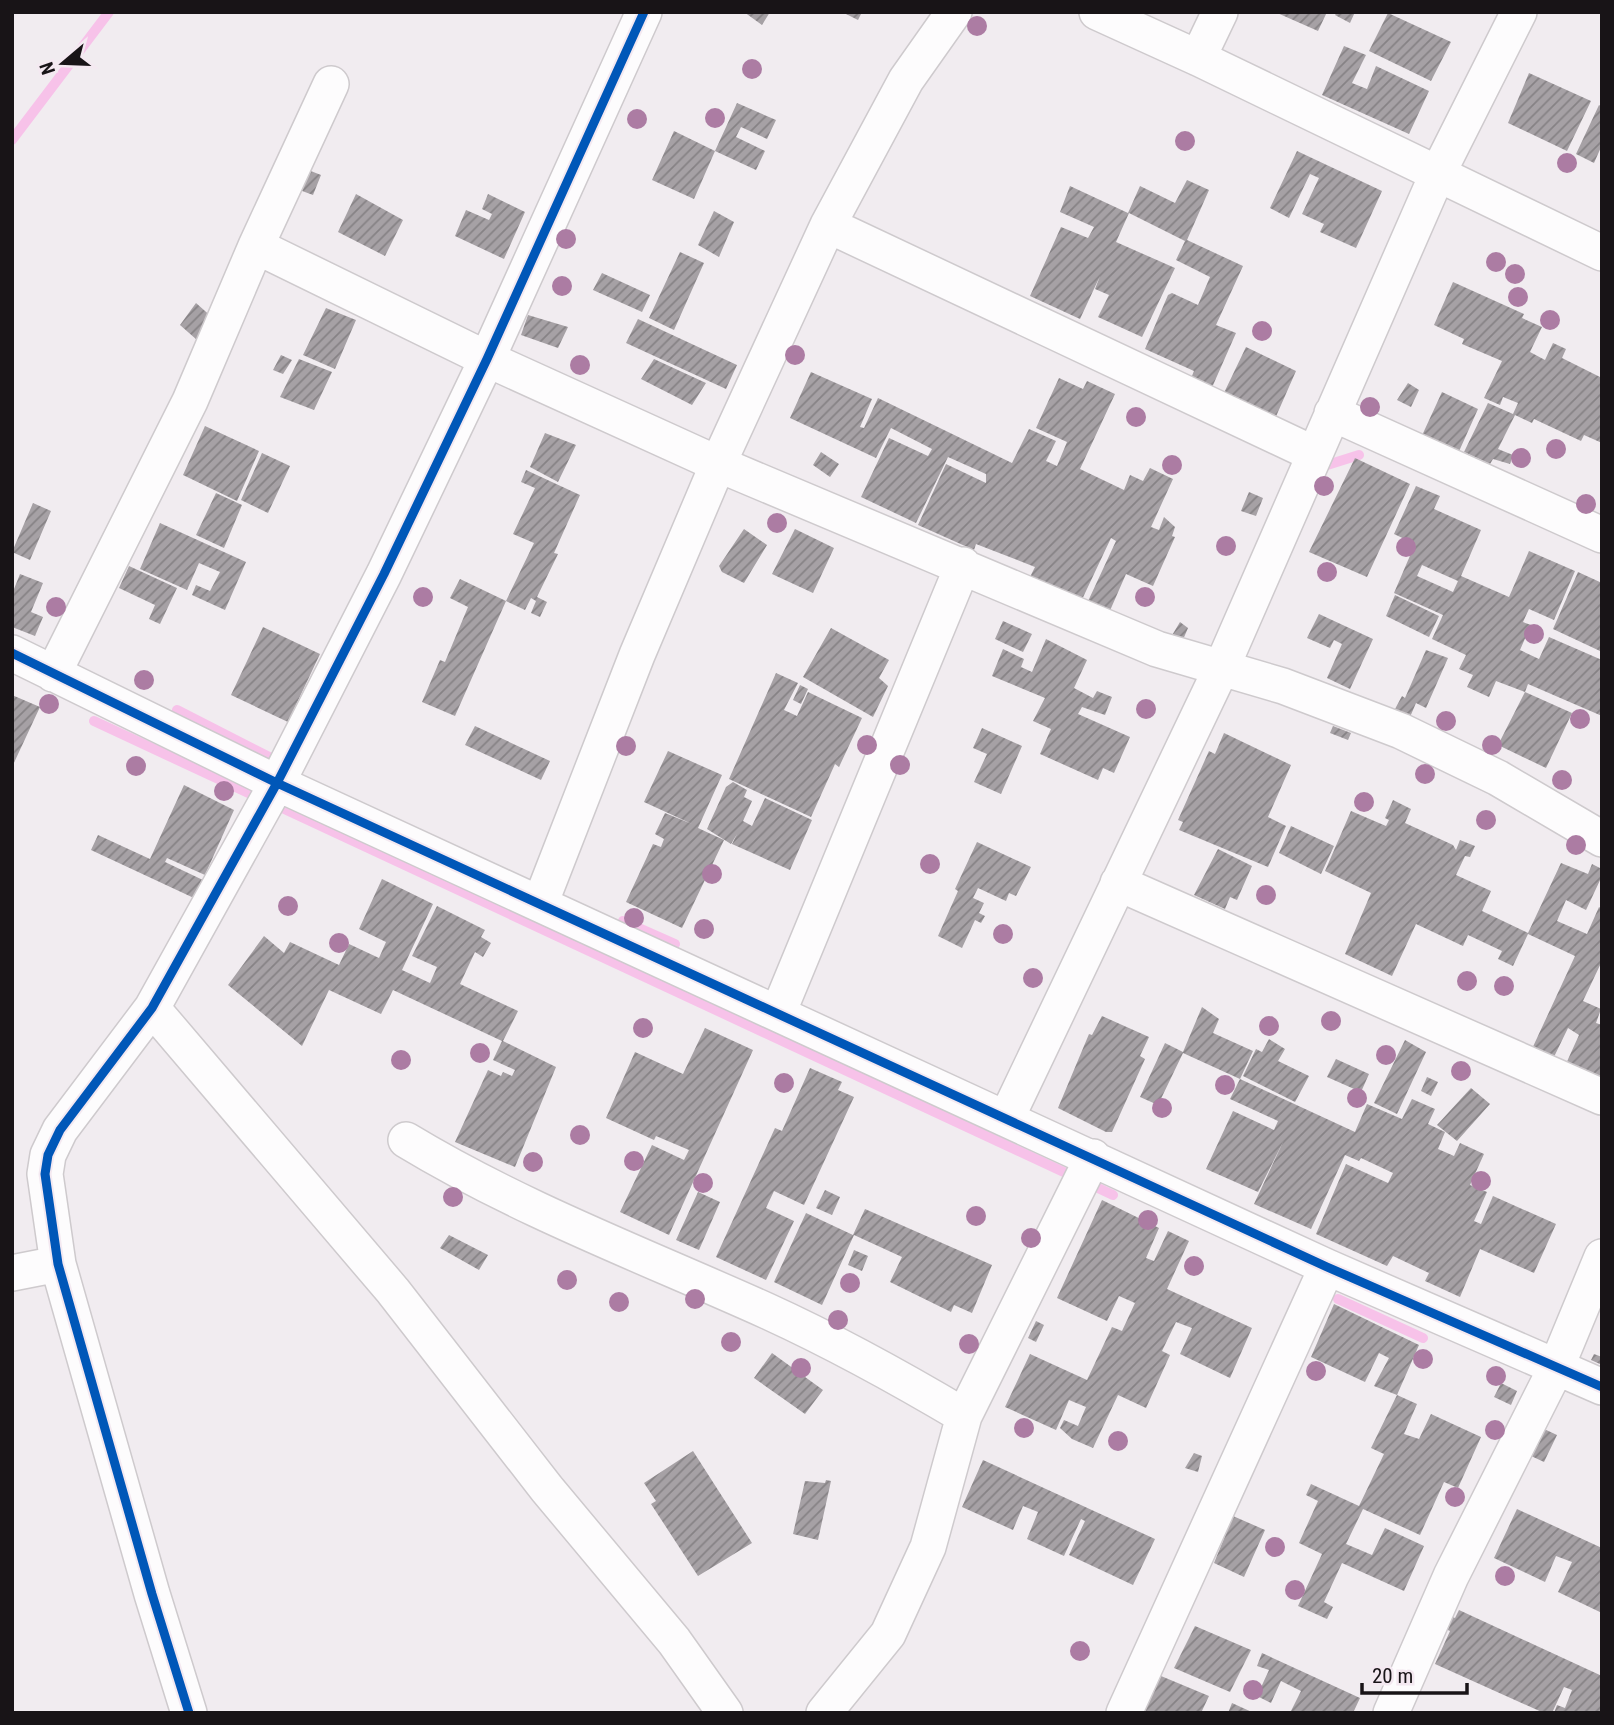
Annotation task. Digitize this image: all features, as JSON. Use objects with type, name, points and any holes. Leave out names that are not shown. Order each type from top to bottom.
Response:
[{"type":"street","points":[[189,1713],[152,1594],[58,1264],[45,1174],[48,1155],[60,1130],[152,1008],[277,783],[384,574],[487,359],[644,12]]},
{"type":"street","points":[[540,904],[637,655],[718,464],[828,225],[906,80],[954,12]]},
{"type":"street","points":[[1097,12],[1602,253]]},
{"type":"street","points":[[1198,58],[1220,12]]},
{"type":"street","points":[[1007,1117],[1220,669],[1437,175],[1519,12]]},
{"type":"street","points":[[53,674],[190,401],[256,246],[331,84]]},
{"type":"street","points":[[828,225],[1314,454]]},
{"type":"street","points":[[256,246],[487,359],[718,464],[1157,649],[1283,686],[1401,731],[1498,778],[1602,839]]},
{"type":"street","points":[[1332,413],[1602,535]]},
{"type":"street","points":[[778,1013],[963,565]]},
{"type":"street","points":[[12,653],[277,783],[1007,1117],[1327,1267],[1602,1387]]},
{"type":"street","points":[[1118,883],[1602,1097]]},
{"type":"street","points":[[152,1008],[393,1291],[547,1489],[674,1641],[725,1713]]},
{"type":"street","points":[[406,1140],[452,1168],[533,1208],[769,1312],[892,1373],[964,1416]]},
{"type":"street","points":[[824,1713],[888,1634],[928,1547],[964,1416],[1093,1157]]},
{"type":"street","points":[[1391,1713],[1451,1576],[1556,1368],[1602,1256]]},
{"type":"street","points":[[12,1273],[58,1264]]},
{"type":"street","points":[[1124,1713],[1327,1267]]},
{"type":"building","points":[[744,12],[770,12],[762,25]]},
{"type":"building","points":[[842,12],[862,12],[858,20]]},
{"type":"building","points":[[1275,12],[1327,12],[1318,31]]},
{"type":"building","points":[[1337,12],[1355,12],[1350,23],[1335,15]]},
{"type":"building","points":[[1388,13],[1451,42],[1431,81],[1369,51]]},
{"type":"building","points":[[1344,46],[1366,55],[1352,83],[1367,89],[1376,66],[1429,91],[1409,134],[1322,95]]},
{"type":"building","points":[[1529,73],[1591,101],[1567,151],[1508,123]]},
{"type":"building","points":[[737,103],[776,120],[767,139],[741,127],[736,137],[765,151],[756,170],[715,151]]},
{"type":"building","points":[[1599,105],[1602,107],[1602,145],[1594,163],[1576,154]]},
{"type":"building","points":[[674,131],[715,151],[694,199],[652,180]]},
{"type":"building","points":[[1297,151],[1382,191],[1356,248],[1320,232],[1324,224],[1302,214],[1319,178],[1310,174],[1289,218],[1270,208]]},
{"type":"building","points":[[303,168],[321,175],[313,195],[294,188]]},
{"type":"building","points":[[1187,180],[1209,190],[1187,240],[1243,266],[1216,325],[1236,333],[1210,392],[1189,383],[1194,371],[1145,349],[1168,295],[1172,293],[1198,305],[1210,277],[1176,260],[1185,241],[1129,213],[1116,242],[1175,268],[1142,337],[1098,317],[1109,295],[1095,289],[1100,276],[1080,319],[1030,296],[1061,227],[1088,238],[1094,227],[1060,212],[1070,186],[1128,213],[1140,186],[1175,203]]},
{"type":"building","points":[[356,194],[403,220],[385,256],[338,232]]},
{"type":"building","points":[[488,194],[525,212],[504,259],[455,236],[466,210],[489,220],[492,214],[482,209]]},
{"type":"building","points":[[714,211],[734,222],[719,257],[698,245]]},
{"type":"building","points":[[680,252],[704,263],[674,330],[649,318]]},
{"type":"building","points":[[602,273],[650,295],[642,312],[593,290]]},
{"type":"building","points":[[1453,282],[1524,314],[1522,318],[1542,327],[1530,352],[1545,360],[1553,343],[1566,349],[1562,358],[1602,378],[1602,443],[1584,435],[1581,441],[1534,419],[1532,423],[1515,415],[1498,449],[1513,455],[1510,464],[1493,459],[1490,464],[1464,452],[1488,403],[1513,414],[1518,403],[1503,397],[1500,405],[1484,398],[1502,361],[1462,344],[1464,339],[1434,325]]},
{"type":"building","points":[[196,303],[214,319],[197,340],[180,325]]},
{"type":"building","points":[[326,308],[356,320],[335,369],[303,355]]},
{"type":"building","points":[[528,315],[568,327],[558,348],[521,335]]},
{"type":"building","points":[[638,319],[737,365],[726,389],[626,343]]},
{"type":"building","points":[[1246,347],[1296,371],[1274,421],[1222,397]]},
{"type":"building","points":[[281,355],[292,360],[283,374],[273,370]]},
{"type":"building","points":[[299,359],[332,372],[314,410],[280,397]]},
{"type":"building","points":[[654,359],[706,383],[692,405],[641,379]]},
{"type":"building","points":[[811,372],[872,399],[860,427],[864,428],[878,398],[1012,463],[1029,429],[1056,441],[1046,461],[1057,466],[1067,442],[1036,428],[1059,378],[1083,389],[1087,381],[1115,394],[1080,469],[1124,490],[1130,475],[1143,481],[1150,468],[1173,479],[1151,527],[1159,530],[1164,517],[1175,527],[1172,536],[1175,537],[1153,586],[1126,574],[1105,622],[1083,612],[1116,541],[1111,538],[1078,608],[1026,585],[1035,567],[976,544],[974,550],[918,525],[946,464],[986,483],[986,474],[948,457],[916,523],[861,497],[889,438],[928,456],[932,449],[891,428],[876,458],[790,418]]},
{"type":"building","points":[[1408,383],[1419,390],[1411,407],[1397,400]]},
{"type":"building","points":[[1442,392],[1478,409],[1456,458],[1419,442]]},
{"type":"building","points":[[205,426],[259,451],[237,501],[183,475]]},
{"type":"building","points":[[545,433],[576,445],[558,482],[530,467]]},
{"type":"building","points":[[821,452],[839,464],[830,477],[813,465]]},
{"type":"building","points":[[262,453],[290,466],[268,513],[241,500]]},
{"type":"building","points":[[1355,458],[1410,484],[1367,577],[1309,552]]},
{"type":"building","points":[[526,470],[580,495],[554,553],[558,554],[537,597],[547,602],[540,617],[531,613],[536,601],[531,598],[525,610],[506,601],[534,543],[513,534],[535,488],[521,482]]},
{"type":"building","points":[[1416,486],[1440,496],[1434,509],[1481,530],[1461,576],[1509,597],[1529,551],[1575,571],[1554,620],[1529,609],[1523,622],[1531,625],[1520,650],[1539,659],[1549,637],[1602,660],[1602,716],[1528,684],[1525,692],[1496,681],[1489,697],[1467,687],[1473,675],[1459,669],[1466,655],[1432,639],[1443,615],[1394,593],[1415,544],[1394,534]],"holes":[[[1422,565],[1458,581],[1453,592],[1417,576]]]},
{"type":"building","points":[[1249,492],[1263,498],[1256,516],[1241,511]]},
{"type":"building","points":[[216,493],[242,505],[224,548],[196,535]]},
{"type":"building","points":[[33,503],[51,511],[30,560],[12,552]]},
{"type":"building","points":[[160,523],[246,562],[225,610],[192,595],[196,585],[210,591],[220,572],[199,563],[187,590],[140,569]]},
{"type":"building","points":[[744,529],[767,545],[744,583],[722,572],[719,566]]},
{"type":"building","points":[[795,529],[834,548],[813,593],[772,574]]},
{"type":"building","points":[[129,566],[177,588],[160,624],[149,619],[155,605],[119,588]]},
{"type":"building","points":[[1578,572],[1602,583],[1600,651],[1553,629]]},
{"type":"building","points":[[20,574],[43,583],[31,612],[43,617],[35,636],[12,627],[12,594]]},
{"type":"building","points":[[460,579],[506,601],[455,716],[422,702],[440,660],[445,662],[468,607],[450,598]]},
{"type":"building","points":[[1395,595],[1439,616],[1429,637],[1386,616]]},
{"type":"building","points":[[1319,614],[1373,639],[1350,689],[1327,678],[1342,644],[1334,640],[1330,648],[1307,638]]},
{"type":"building","points":[[1003,621],[1032,634],[1023,652],[995,639]]},
{"type":"building","points":[[1180,622],[1188,628],[1182,642],[1171,637]]},
{"type":"building","points":[[263,627],[320,654],[288,722],[231,695]]},
{"type":"building","points":[[831,628],[889,660],[879,678],[888,686],[873,717],[803,677]]},
{"type":"building","points":[[1046,639],[1087,660],[1074,688],[1093,698],[1097,691],[1112,697],[1105,715],[1082,707],[1078,714],[1130,737],[1114,773],[1103,768],[1098,780],[1040,754],[1051,729],[1033,721],[1045,698],[992,676],[1003,649],[1024,659],[1021,667],[1032,672]]},
{"type":"building","points":[[1426,650],[1448,658],[1426,708],[1416,703],[1410,717],[1395,709],[1402,696],[1405,698]]},
{"type":"building","points":[[776,673],[798,683],[784,710],[797,716],[808,692],[862,718],[839,767],[835,764],[811,817],[729,779]]},
{"type":"building","points":[[800,685],[808,689],[801,704],[793,700]]},
{"type":"building","points":[[1525,692],[1572,713],[1546,768],[1498,745]]},
{"type":"building","points":[[12,695],[40,707],[12,767]]},
{"type":"building","points":[[475,726],[550,761],[541,780],[465,745]]},
{"type":"building","points":[[1333,726],[1351,733],[1348,740],[1330,733]]},
{"type":"building","points":[[982,728],[1022,746],[1001,794],[974,782],[987,754],[973,748]]},
{"type":"building","points":[[1224,733],[1291,765],[1268,817],[1286,826],[1268,867],[1179,830],[1183,822],[1178,820],[1209,751],[1215,754]]},
{"type":"building","points":[[668,751],[722,775],[698,828],[724,840],[682,928],[626,902],[653,844],[661,847],[664,839],[655,834],[665,813],[692,824],[644,802]]},
{"type":"building","points":[[733,782],[747,790],[744,797],[752,801],[743,821],[752,826],[765,798],[812,820],[790,870],[732,844],[737,834],[731,844],[707,829],[726,787]]},
{"type":"building","points":[[184,785],[234,810],[205,875],[167,858],[165,862],[205,881],[196,899],[91,850],[98,835],[150,859]]},
{"type":"building","points":[[1393,800],[1411,809],[1405,823],[1453,845],[1456,850],[1460,840],[1475,846],[1470,857],[1465,856],[1456,875],[1491,891],[1482,911],[1528,933],[1561,863],[1588,874],[1592,864],[1602,869],[1602,876],[1586,910],[1566,900],[1557,921],[1587,934],[1599,907],[1602,909],[1602,961],[1583,1001],[1601,1009],[1596,1023],[1602,1025],[1602,1084],[1565,1066],[1579,1035],[1568,1028],[1552,1061],[1531,1051],[1575,956],[1528,934],[1513,966],[1498,959],[1502,951],[1468,935],[1463,946],[1416,924],[1392,976],[1345,954],[1371,893],[1325,871],[1351,811],[1386,826],[1389,820],[1385,818]]},
{"type":"building","points":[[1291,826],[1334,846],[1321,874],[1279,853]]},
{"type":"building","points":[[977,842],[1031,867],[1016,896],[1009,893],[1006,901],[978,888],[973,898],[984,903],[979,913],[985,916],[981,923],[975,920],[962,948],[938,936],[958,891],[955,889]]},
{"type":"building","points":[[1218,849],[1252,866],[1237,900],[1230,897],[1225,909],[1194,895]]},
{"type":"building","points":[[382,879],[433,904],[402,970],[430,983],[437,967],[412,956],[437,906],[485,930],[481,937],[491,943],[483,957],[475,952],[460,984],[518,1011],[503,1041],[556,1067],[515,1167],[455,1142],[488,1070],[501,1076],[503,1072],[512,1076],[515,1070],[493,1060],[502,1041],[393,990],[381,1014],[329,990],[302,1046],[228,985],[264,936],[284,953],[290,942],[339,965],[349,944],[379,958],[386,942],[359,929]]},
{"type":"building","points":[[1202,1007],[1219,1019],[1213,1033],[1253,1051],[1240,1079],[1183,1053],[1158,1105],[1140,1097],[1165,1043],[1183,1052]]},
{"type":"building","points":[[1102,1016],[1149,1037],[1140,1056],[1145,1059],[1112,1132],[1106,1132],[1058,1108],[1089,1034],[1092,1035]]},
{"type":"building","points":[[705,1028],[753,1050],[669,1235],[620,1212],[652,1145],[684,1160],[689,1150],[656,1136],[654,1140],[606,1118],[635,1052],[683,1074]]},
{"type":"building","points":[[1269,1039],[1285,1049],[1278,1061],[1309,1076],[1295,1102],[1243,1076],[1256,1049],[1262,1052]]},
{"type":"building","points":[[1405,1040],[1426,1052],[1397,1114],[1374,1103]]},
{"type":"building","points":[[1336,1059],[1369,1074],[1361,1092],[1327,1077]]},
{"type":"building","points":[[810,1068],[842,1082],[838,1090],[854,1097],[804,1205],[774,1191],[766,1208],[794,1221],[766,1280],[716,1257],[775,1128],[782,1131]]},
{"type":"building","points":[[1427,1077],[1438,1082],[1431,1096],[1421,1091]]},
{"type":"building","points":[[1240,1079],[1355,1132],[1367,1104],[1402,1119],[1412,1099],[1435,1109],[1428,1124],[1445,1132],[1438,1149],[1454,1156],[1460,1143],[1484,1154],[1470,1185],[1487,1192],[1474,1221],[1481,1224],[1493,1196],[1556,1224],[1534,1273],[1480,1249],[1460,1297],[1425,1281],[1429,1273],[1393,1256],[1387,1266],[1316,1234],[1346,1164],[1388,1183],[1393,1173],[1361,1158],[1359,1161],[1345,1155],[1311,1229],[1254,1204],[1284,1140],[1258,1192],[1206,1169],[1233,1111],[1274,1130],[1278,1121],[1230,1099]]},
{"type":"building","points":[[1471,1088],[1490,1104],[1457,1141],[1437,1125]]},
{"type":"building","points":[[825,1190],[840,1197],[832,1215],[816,1208]]},
{"type":"building","points":[[698,1192],[720,1202],[699,1250],[676,1240]]},
{"type":"building","points":[[1102,1200],[1159,1228],[1146,1258],[1154,1261],[1168,1231],[1189,1241],[1167,1289],[1252,1328],[1230,1378],[1180,1354],[1192,1328],[1176,1322],[1162,1351],[1170,1355],[1146,1408],[1118,1395],[1093,1448],[1072,1439],[1060,1428],[1064,1420],[1078,1426],[1086,1407],[1069,1400],[1056,1430],[1005,1407],[1030,1354],[1087,1380],[1112,1327],[1122,1331],[1135,1303],[1119,1296],[1107,1321],[1057,1298]]},
{"type":"building","points":[[865,1209],[992,1265],[972,1313],[954,1305],[951,1312],[890,1282],[902,1257],[854,1235],[822,1305],[774,1282],[806,1213],[853,1235]]},
{"type":"building","points":[[449,1235],[488,1255],[479,1270],[440,1248]]},
{"type":"building","points":[[854,1250],[868,1256],[862,1271],[848,1265]]},
{"type":"building","points":[[1334,1304],[1419,1345],[1397,1395],[1374,1386],[1389,1358],[1379,1353],[1365,1382],[1311,1357]]},
{"type":"building","points":[[1036,1321],[1044,1325],[1036,1342],[1028,1338]]},
{"type":"building","points":[[772,1353],[823,1390],[805,1414],[754,1378]]},
{"type":"building","points":[[1594,1354],[1602,1357],[1602,1365],[1591,1360]]},
{"type":"building","points":[[1501,1383],[1517,1391],[1511,1405],[1494,1397]]},
{"type":"building","points":[[1397,1395],[1417,1404],[1404,1434],[1419,1439],[1431,1414],[1481,1437],[1458,1488],[1444,1482],[1420,1535],[1363,1509],[1346,1544],[1372,1555],[1385,1528],[1424,1546],[1404,1591],[1342,1563],[1324,1602],[1333,1607],[1327,1619],[1298,1606],[1322,1554],[1299,1543],[1318,1501],[1306,1495],[1311,1484],[1359,1506],[1384,1454],[1371,1448]]},
{"type":"building","points":[[1542,1428],[1557,1435],[1544,1462],[1529,1455]]},
{"type":"building","points":[[693,1451],[752,1543],[698,1576],[651,1504],[656,1501],[644,1483]]},
{"type":"building","points":[[1194,1453],[1202,1456],[1198,1472],[1185,1468]]},
{"type":"building","points":[[983,1460],[1155,1539],[1133,1585],[1069,1555],[1085,1521],[1081,1519],[1064,1556],[1027,1539],[1038,1512],[1023,1506],[1013,1530],[962,1507]]},
{"type":"building","points":[[826,1480],[831,1481],[818,1540],[793,1534],[805,1481],[825,1483]]},
{"type":"building","points":[[1517,1509],[1602,1548],[1602,1613],[1558,1592],[1572,1562],[1556,1556],[1545,1582],[1494,1558]]},
{"type":"building","points":[[1233,1516],[1265,1530],[1244,1577],[1214,1563]]},
{"type":"building","points":[[1459,1610],[1602,1676],[1602,1713],[1554,1713],[1557,1705],[1565,1708],[1572,1690],[1564,1687],[1552,1713],[1544,1713],[1435,1664],[1450,1631],[1436,1625],[1442,1612],[1455,1618]]},
{"type":"building","points":[[1195,1626],[1251,1650],[1230,1692],[1174,1668]]},
{"type":"building","points":[[1262,1653],[1360,1698],[1353,1713],[1290,1713],[1301,1691],[1281,1681],[1271,1703],[1257,1696],[1269,1670],[1257,1666]]},
{"type":"building","points":[[1161,1676],[1209,1696],[1201,1713],[1144,1713]]},
{"type":"building","points":[[1232,1703],[1254,1713],[1228,1713]]},
{"type":"waterway","points":[[12,140],[109,12]]},
{"type":"waterway","points":[[1321,472],[1324,466],[1359,455]]},
{"type":"waterway","points":[[177,710],[281,763]]},
{"type":"waterway","points":[[94,721],[259,798]]},
{"type":"waterway","points":[[278,806],[1113,1195]]},
{"type":"waterway","points":[[623,921],[675,944]]},
{"type":"waterway","points":[[1338,1299],[1423,1338]]},
{"type":"cycle path","points":[[189,1713],[152,1594],[58,1264],[45,1174],[48,1155],[60,1130],[152,1008],[277,783],[384,574],[487,359],[644,12]]},
{"type":"cycle path","points":[[12,653],[277,783],[1327,1267],[1602,1387]]}]
